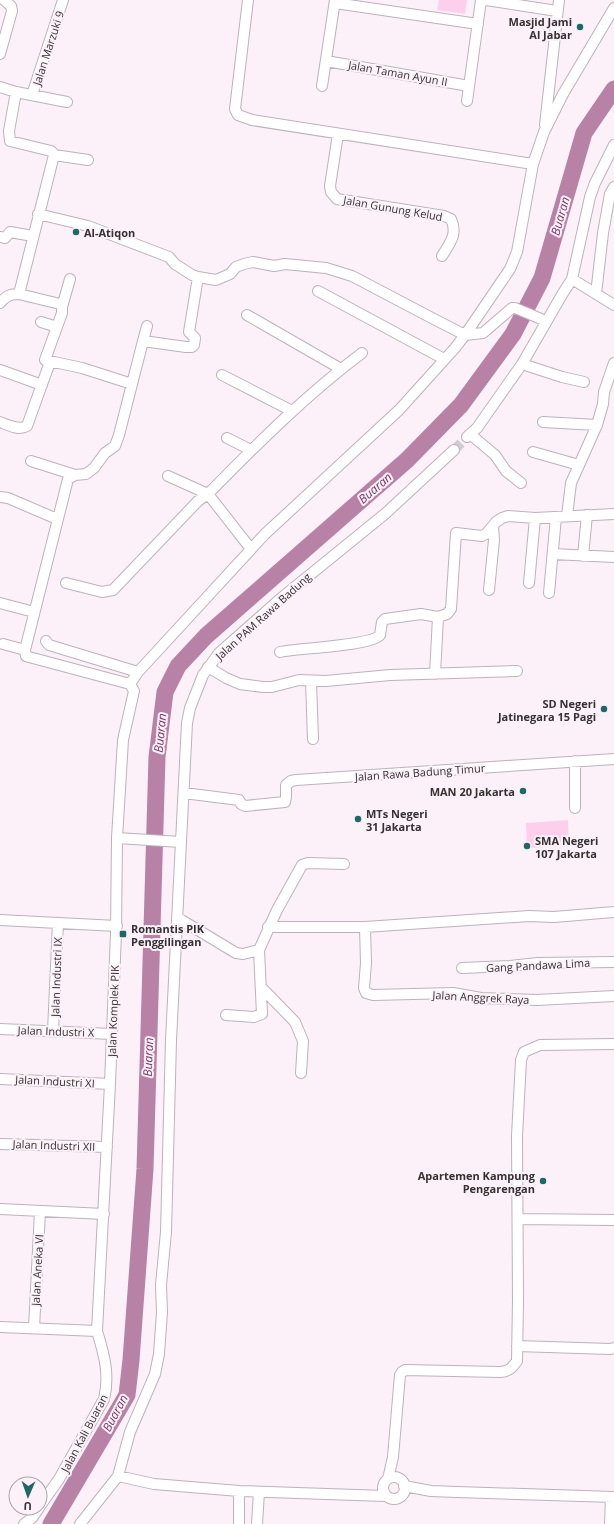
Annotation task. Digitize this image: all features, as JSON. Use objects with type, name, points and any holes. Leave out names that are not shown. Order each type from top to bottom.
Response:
[{"type":"street","points":[[0,54],[12,11],[11,6],[4,0]]},
{"type":"street","name":"Jalan Marzuki 9","points":[[32,95],[64,0]]},
{"type":"street","points":[[248,0],[235,109],[238,115],[252,120],[533,164]]},
{"type":"street","points":[[467,101],[481,0]]},
{"type":"street","points":[[486,0],[557,3],[544,132]]},
{"type":"street","points":[[322,86],[335,2],[478,24]]},
{"type":"street","points":[[75,475],[68,479],[57,519],[25,650],[26,656],[130,684],[138,672],[250,549],[399,410],[444,359],[456,348],[503,281],[518,252],[533,164],[544,132],[563,94],[614,8]]},
{"type":"street","name":"Jalan Taman Ayun II","points":[[326,61],[469,86]]},
{"type":"street","points":[[0,87],[16,92],[67,102]]},
{"type":"street","points":[[16,92],[4,131],[11,142],[51,151],[54,155],[88,160]]},
{"type":"street","name":"Jalan Gunung Kelud","points":[[338,134],[330,192],[337,199],[444,216],[451,219],[454,226],[454,235],[442,256]]},
{"type":"street","points":[[521,483],[506,471],[495,456],[469,435],[477,428],[522,364],[542,319],[572,279],[590,197],[595,183],[614,145]]},
{"type":"street","points":[[19,294],[54,155]]},
{"type":"street","points":[[596,294],[603,233],[610,194],[614,187]]},
{"type":"street","points":[[38,214],[88,226],[169,257],[175,264],[198,278],[216,280],[230,274],[236,267],[253,262],[274,266],[285,264],[326,268],[352,276],[465,335],[483,333],[512,308],[519,309],[542,319]]},
{"type":"street","points":[[0,237],[5,238],[10,232],[33,236]]},
{"type":"street","points":[[143,341],[177,346],[194,346],[195,338],[189,332],[198,278]]},
{"type":"street","points":[[70,279],[62,307],[62,313],[45,358],[46,361],[82,368],[132,384]]},
{"type":"street","points":[[572,279],[614,305]]},
{"type":"street","points":[[318,291],[444,359]]},
{"type":"street","points":[[0,303],[4,297],[10,294],[19,294],[60,304],[62,307]]},
{"type":"street","points":[[247,315],[341,369]]},
{"type":"street","points":[[41,322],[57,327]]},
{"type":"street","points":[[31,461],[75,475],[86,474],[94,468],[105,453],[115,446],[147,326]]},
{"type":"street","points":[[66,583],[102,592],[113,590],[198,501],[208,494],[251,450],[292,411],[362,353]]},
{"type":"street","points":[[0,422],[18,428],[25,428],[27,426],[50,362]]},
{"type":"street","points":[[566,516],[571,483],[597,425],[603,404],[604,392],[612,375],[614,363]]},
{"type":"street","points":[[522,364],[562,377],[584,382]]},
{"type":"street","points":[[0,370],[42,386]]},
{"type":"street","points":[[222,375],[292,411]]},
{"type":"street","points":[[543,422],[597,425]]},
{"type":"street","points":[[226,438],[251,450]]},
{"type":"street","name":"Jalan PAM Rawa Badung","points":[[118,1476],[130,1432],[155,1374],[159,1354],[162,1312],[161,1284],[166,1232],[171,1040],[178,918],[178,842],[184,793],[187,723],[190,708],[203,675],[219,653],[284,596],[386,513],[454,450]]},
{"type":"street","points":[[533,452],[579,464]]},
{"type":"street","points":[[168,476],[208,494],[250,549]]},
{"type":"street","points":[[0,497],[8,498],[57,519]]},
{"type":"street","points":[[280,652],[292,649],[339,646],[375,639],[380,635],[382,622],[385,619],[421,614],[438,617],[447,614],[451,609],[456,533],[482,536],[502,518],[508,516],[534,518],[614,514]]},
{"type":"street","points":[[583,556],[587,515]]},
{"type":"street","points":[[549,593],[556,517]]},
{"type":"street","points":[[528,583],[534,518]]},
{"type":"street","points":[[489,590],[494,540],[493,526]]},
{"type":"street","points":[[553,554],[614,557]]},
{"type":"street","points":[[0,603],[34,612]]},
{"type":"street","points":[[435,674],[438,617]]},
{"type":"street","points":[[46,641],[49,645],[138,672]]},
{"type":"street","points":[[3,644],[25,650]]},
{"type":"street","points":[[208,667],[226,678],[240,684],[272,687],[299,680],[311,681],[390,675],[468,674],[517,671]]},
{"type":"street","points":[[311,681],[313,739]]},
{"type":"street","name":"Jalan Komplek PIK","points":[[98,1331],[117,926],[123,740],[134,691],[130,684]]},
{"type":"street","name":"Jalan Rawa Badung Timur","points":[[184,793],[239,800],[241,804],[245,806],[284,802],[286,799],[286,785],[291,781],[296,780],[614,759]]},
{"type":"street","points":[[575,761],[575,808]]},
{"type":"street","points":[[119,838],[178,842]]},
{"type":"street","points":[[226,1015],[254,1017],[262,1014],[259,950],[268,927],[298,870],[302,865],[308,863],[344,864]]},
{"type":"street","points":[[268,927],[364,927],[614,912]]},
{"type":"street","points":[[178,918],[236,953],[243,954],[259,950]]},
{"type":"street","points":[[0,920],[117,926]]},
{"type":"street","name":"Jalan Industri IX","points":[[53,1031],[58,923]]},
{"type":"street","name":"Jalan Anggrek Raya","points":[[364,927],[366,964],[364,988],[366,993],[373,995],[453,993],[481,998],[537,1000],[614,996]]},
{"type":"street","name":"Gang Pandawa Lima","points":[[462,968],[538,963],[614,962]]},
{"type":"street","points":[[261,987],[296,1022],[303,1041],[301,1073]]},
{"type":"street","name":"Jalan Industri X","points":[[0,1029],[112,1034]]},
{"type":"street","points":[[610,1524],[612,1497],[431,1491],[419,1492],[393,1500],[385,1487],[393,1457],[400,1375],[402,1372],[406,1370],[508,1371],[517,1361],[517,1136],[521,1060],[524,1052],[540,1045],[614,1044]]},
{"type":"street","name":"Jalan Industri XI","points":[[0,1079],[110,1084]]},
{"type":"street","name":"Jalan Industri XII","points":[[0,1144],[107,1147]]},
{"type":"street","points":[[0,1209],[104,1214]]},
{"type":"street","name":"Jalan Aneka VI","points":[[34,1328],[40,1211]]},
{"type":"street","points":[[518,1219],[614,1220]]},
{"type":"street","points":[[0,1327],[98,1331]]},
{"type":"street","name":"Jalan Kali Buaran","points":[[48,1494],[59,1479],[104,1399],[107,1388],[108,1373],[104,1351],[98,1331]]},
{"type":"street","points":[[517,1346],[614,1348]]},
{"type":"street","points":[[393,1457],[396,1469],[403,1483],[403,1494],[401,1497]]},
{"type":"street","points":[[80,1524],[118,1476],[154,1484],[239,1491],[356,1494],[385,1487],[394,1477],[403,1483],[431,1491]]},
{"type":"street","points":[[239,1491],[239,1524]]},
{"type":"street","points":[[257,1524],[259,1492]]},
{"type":"street","name":"Jalan Kali Buaran","points":[[24,1524],[33,1516]]},
{"type":"shaded area","points":[[439,0],[467,0],[465,14],[437,10]]},
{"type":"shaded area","points":[[568,820],[569,846],[527,848],[526,823]]},
{"type":"waterway","name":"Buaran","points":[[51,1524],[127,1395],[131,1360],[145,1169],[157,757],[165,692],[178,666],[206,636],[407,460],[461,405],[513,334],[542,278],[584,133],[614,89]]},
{"type":"tunnel","points":[[454,450],[467,437]]},
{"type":"place","name":"Masjid Jami Al Jabar","points":[[580,27]]},
{"type":"place","name":"Al-Atiqon","points":[[76,232]]},
{"type":"place","name":"SD Negeri Jatinegara 15 Pagi","points":[[604,709]]},
{"type":"place","name":"MAN 20 Jakarta","points":[[523,791]]},
{"type":"place","name":"MTs Negeri 31 Jakarta","points":[[358,819]]},
{"type":"place","name":"SMA Negeri 107 Jakarta","points":[[527,846]]},
{"type":"place","name":"Romantis PIK Penggilingan","points":[[123,934]]},
{"type":"place","name":"Apartemen Kampung Pengarengan","points":[[543,1181]]}]
